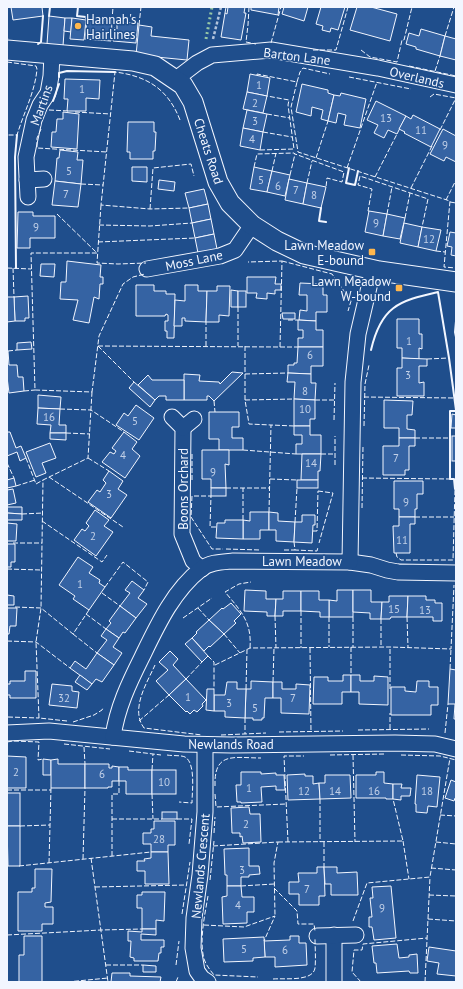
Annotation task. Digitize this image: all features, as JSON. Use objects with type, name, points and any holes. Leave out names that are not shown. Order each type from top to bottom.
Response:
[{"type":"street","name":"Cheats Road","points":[[7,50],[133,61],[155,66],[183,85],[193,102],[218,182],[230,203],[252,225],[277,241],[304,254],[373,270],[456,282]]},
{"type":"street","name":"Barton Lane","points":[[176,79],[197,63],[212,55],[270,50],[378,68]]},
{"type":"street","name":"Martins","points":[[28,197],[26,157],[30,135],[40,105],[48,93],[52,76],[52,53]]},
{"type":"street","name":"Overlands","points":[[378,68],[456,85]]},
{"type":"street","points":[[27,180],[44,179]]},
{"type":"street","name":"Moss Lane","points":[[147,269],[220,256],[235,250],[252,225]]},
{"type":"street","name":"Lawn Meadow","points":[[113,737],[118,714],[128,686],[155,630],[182,589],[202,568],[215,562],[233,561],[350,562],[353,382],[358,334],[373,270]]},
{"type":"street","points":[[172,417],[183,428],[194,419]]},
{"type":"street","name":"Boons Orchard","points":[[183,428],[182,534],[194,561],[202,568]]},
{"type":"street","points":[[350,562],[371,565],[398,572],[456,573]]},
{"type":"street","name":"Newlands Road","points":[[7,733],[49,731],[205,745],[395,743],[435,744],[456,749]]},
{"type":"street","name":"Newlands Crescent","points":[[205,745],[205,812],[200,875],[194,918],[193,948],[197,971],[202,978],[208,982]]},
{"type":"street","points":[[334,935],[334,982]]},
{"type":"street","points":[[317,936],[356,935]]},
{"type":"path","points":[[212,55],[220,7]]},
{"type":"building","points":[[11,7],[42,7],[43,16],[13,20]]},
{"type":"building","points":[[228,7],[245,7],[244,13],[246,13],[241,40],[221,37],[225,13],[227,14]]},
{"type":"building","points":[[251,7],[279,7],[278,15],[251,10]]},
{"type":"building","points":[[284,7],[308,7],[304,21],[282,14]]},
{"type":"building","points":[[321,7],[345,7],[338,30],[331,28],[330,32],[322,30],[323,26],[316,24]]},
{"type":"building","points":[[357,7],[371,7],[397,14],[390,41],[350,30]]},
{"type":"building","points":[[49,16],[65,18],[63,46],[47,44]]},
{"type":"building","points":[[65,18],[72,18],[71,32],[64,31]]},
{"type":"building","name":"Hannah's Hairlines","points":[[72,18],[86,20],[84,40],[70,39]]},
{"type":"building","points":[[87,19],[112,21],[111,41],[85,39]]},
{"type":"building","points":[[117,22],[138,23],[136,43],[113,41],[114,28],[117,29]]},
{"type":"building","points":[[139,25],[152,27],[151,36],[189,40],[187,60],[136,55]]},
{"type":"building","points":[[421,29],[445,36],[440,56],[416,49],[416,47],[406,44],[409,33],[419,36]]},
{"type":"building","points":[[445,36],[456,39],[456,60],[440,56]]},
{"type":"building","points":[[250,74],[270,78],[267,96],[247,92]]},
{"type":"building","points":[[65,79],[100,80],[99,99],[86,98],[86,111],[67,111],[68,99],[64,99]]},
{"type":"building","points":[[302,84],[328,90],[328,93],[334,95],[328,121],[321,119],[323,110],[312,107],[311,116],[296,112]]},
{"type":"building","points":[[247,92],[267,96],[263,113],[243,109]]},
{"type":"building","points":[[341,93],[366,99],[360,128],[344,125],[346,115],[338,113],[336,123],[328,121],[334,95],[340,96]]},
{"type":"building","points":[[376,101],[406,116],[397,134],[388,130],[384,138],[374,133],[378,125],[367,120]]},
{"type":"building","points":[[247,110],[267,114],[263,132],[243,128]]},
{"type":"building","points":[[63,112],[79,114],[77,149],[51,147],[52,132],[56,132],[57,119],[63,119]]},
{"type":"building","points":[[413,115],[440,129],[431,147],[399,129],[406,116],[411,119]]},
{"type":"building","points":[[128,122],[154,122],[154,132],[156,132],[153,159],[130,159],[130,152],[127,152]]},
{"type":"building","points":[[243,128],[263,132],[260,150],[240,146]]},
{"type":"building","points":[[443,129],[456,136],[456,162],[446,157],[444,161],[430,154]]},
{"type":"building","points":[[60,150],[78,152],[77,160],[83,160],[81,184],[55,181],[57,158],[59,158]]},
{"type":"building","points":[[132,167],[147,167],[147,182],[132,181]]},
{"type":"building","points":[[254,167],[272,171],[267,192],[250,189]]},
{"type":"building","points":[[272,171],[290,175],[285,196],[267,192]]},
{"type":"building","points":[[289,179],[307,183],[303,204],[285,200]]},
{"type":"building","points":[[159,180],[175,182],[174,191],[158,189]]},
{"type":"building","points":[[55,181],[81,184],[78,207],[52,205]]},
{"type":"building","points":[[307,183],[326,187],[321,208],[303,204]]},
{"type":"building","points":[[204,189],[208,204],[189,208],[185,193]]},
{"type":"building","points":[[208,204],[211,219],[192,223],[189,208]]},
{"type":"building","points":[[369,211],[387,214],[383,236],[365,232]]},
{"type":"building","points":[[18,212],[33,212],[33,216],[55,216],[55,238],[30,238],[30,248],[17,248]]},
{"type":"building","points":[[387,214],[405,218],[400,239],[383,236]]},
{"type":"building","points":[[211,219],[214,234],[195,238],[192,223]]},
{"type":"building","points":[[404,223],[422,227],[418,247],[400,243]]},
{"type":"building","points":[[422,227],[441,230],[436,251],[418,247]]},
{"type":"building","points":[[450,232],[456,233],[456,256],[451,255],[452,247],[447,246]]},
{"type":"building","points":[[214,234],[217,249],[198,253],[195,238]]},
{"type":"building","points":[[67,261],[101,265],[100,277],[103,277],[103,284],[100,284],[99,299],[94,297],[89,323],[73,320],[78,300],[60,299],[61,282],[66,282]]},
{"type":"building","points":[[41,264],[55,264],[54,277],[40,276]]},
{"type":"building","points":[[247,277],[276,277],[275,284],[281,284],[281,290],[275,290],[275,294],[267,293],[267,299],[256,298],[257,293],[247,293]]},
{"type":"building","points":[[300,283],[323,284],[323,295],[327,295],[327,312],[316,312],[316,321],[299,320],[300,310],[307,311],[307,295],[299,295]]},
{"type":"building","points":[[136,285],[154,285],[154,291],[166,291],[166,294],[175,294],[174,338],[167,338],[167,331],[165,331],[165,321],[168,321],[168,315],[136,316]]},
{"type":"building","points":[[185,285],[198,285],[198,291],[207,291],[206,322],[185,321],[185,318],[182,318],[182,326],[174,326],[175,300],[185,301]]},
{"type":"building","points":[[217,286],[230,286],[229,316],[219,315],[219,322],[206,322],[207,291],[217,291]]},
{"type":"building","points":[[231,290],[238,291],[238,307],[231,307]]},
{"type":"building","points":[[238,291],[246,291],[246,307],[238,307]]},
{"type":"building","points":[[28,296],[29,318],[25,318],[25,321],[15,321],[14,297]]},
{"type":"building","points":[[7,297],[14,297],[15,321],[7,322]]},
{"type":"building","points":[[282,313],[295,313],[295,319],[283,319]]},
{"type":"building","points":[[397,319],[419,319],[419,334],[422,334],[422,349],[419,348],[419,359],[402,358],[402,348],[397,348]]},
{"type":"building","points":[[298,320],[316,321],[316,330],[323,330],[323,347],[298,347],[298,338],[303,338],[303,330],[298,330]]},
{"type":"building","points":[[31,342],[32,349],[17,350],[17,343]]},
{"type":"building","points":[[298,347],[323,347],[323,366],[311,366],[311,374],[288,373],[288,365],[294,365],[294,363],[297,363]]},
{"type":"building","points":[[7,351],[9,365],[17,365],[18,377],[23,377],[24,391],[9,393],[7,377]]},
{"type":"building","points":[[402,358],[427,359],[427,366],[419,366],[419,383],[424,382],[424,396],[397,396],[397,368],[402,368]]},
{"type":"building","points":[[232,372],[243,373],[214,401],[209,396],[207,396],[207,400],[184,400],[184,374],[200,375],[199,381],[219,382],[220,384]]},
{"type":"building","points":[[288,373],[311,374],[311,383],[316,383],[315,400],[294,399],[295,382],[287,382]]},
{"type":"building","points":[[148,375],[152,380],[184,380],[184,400],[166,400],[166,396],[159,396],[155,400],[138,385]]},
{"type":"building","points":[[134,382],[155,400],[150,407],[129,388]]},
{"type":"building","points":[[38,395],[61,397],[60,409],[38,408]]},
{"type":"building","points":[[294,399],[315,400],[315,419],[310,419],[310,426],[294,426]]},
{"type":"building","points":[[384,400],[413,401],[412,415],[407,415],[407,429],[415,430],[415,438],[399,438],[399,428],[384,428]]},
{"type":"building","points":[[136,405],[154,418],[139,440],[116,425],[124,413],[128,416]]},
{"type":"building","points":[[38,408],[60,409],[59,425],[66,425],[66,433],[50,433],[51,425],[37,424]]},
{"type":"building","points":[[209,412],[239,412],[239,427],[232,427],[232,438],[243,438],[243,450],[219,450],[219,439],[209,439]]},
{"type":"building","points":[[452,414],[456,415],[456,428],[451,428]]},
{"type":"building","points":[[294,426],[310,426],[310,435],[321,435],[321,454],[296,454],[296,444],[302,444],[302,435],[294,435]]},
{"type":"building","points":[[7,432],[10,432],[16,448],[21,446],[26,458],[20,461],[17,452],[7,456]]},
{"type":"building","points":[[124,432],[137,442],[132,449],[140,456],[125,478],[102,462],[110,452],[114,454],[116,451],[112,448]]},
{"type":"building","points":[[50,433],[66,433],[66,440],[50,439]]},
{"type":"building","points":[[452,436],[456,436],[456,461],[452,461]]},
{"type":"building","points":[[399,438],[415,438],[415,446],[409,446],[409,470],[405,470],[405,475],[383,475],[383,446],[399,446]]},
{"type":"building","points":[[50,443],[56,458],[42,463],[46,473],[36,477],[26,452]]},
{"type":"building","points":[[202,450],[229,450],[229,465],[225,464],[226,488],[211,488],[211,479],[202,479]]},
{"type":"building","points":[[302,454],[321,454],[318,480],[301,480]]},
{"type":"building","points":[[109,471],[123,481],[118,489],[127,495],[111,518],[88,502],[97,490],[100,492],[106,483],[103,480]]},
{"type":"building","points":[[14,478],[16,486],[7,488],[7,480]]},
{"type":"building","points":[[297,480],[318,480],[318,488],[297,488]]},
{"type":"building","points":[[394,481],[423,481],[423,494],[417,494],[417,509],[415,509],[415,517],[399,517],[399,509],[394,509]]},
{"type":"building","points":[[211,488],[226,488],[226,496],[211,496]]},
{"type":"building","points":[[13,489],[16,503],[7,505],[7,490]]},
{"type":"building","points":[[7,507],[22,507],[22,514],[7,513]]},
{"type":"building","points":[[95,510],[109,520],[104,526],[113,532],[96,556],[74,540],[82,529],[85,531],[89,526],[86,523]]},
{"type":"building","points":[[250,512],[269,512],[269,530],[260,530],[260,539],[243,539],[243,520],[250,521]]},
{"type":"building","points":[[269,512],[278,513],[278,521],[295,522],[294,542],[276,541],[276,530],[269,530]]},
{"type":"building","points":[[7,513],[22,514],[22,520],[7,520]]},
{"type":"building","points":[[302,515],[315,515],[312,543],[294,542],[295,522],[302,522]]},
{"type":"building","points":[[399,517],[415,517],[415,524],[410,524],[410,553],[394,553],[393,526],[399,526]]},
{"type":"building","points":[[225,520],[243,520],[243,539],[216,538],[217,523],[225,523]]},
{"type":"building","points":[[7,523],[17,524],[16,541],[7,541]]},
{"type":"building","points":[[7,544],[15,544],[15,562],[11,562],[11,567],[7,567]]},
{"type":"building","points":[[78,557],[93,567],[89,573],[100,580],[99,583],[105,587],[89,610],[73,599],[75,596],[59,585]]},
{"type":"building","points":[[132,581],[144,590],[138,598],[147,604],[136,618],[120,606],[130,593],[125,590]]},
{"type":"building","points":[[245,590],[266,591],[266,599],[276,599],[275,616],[267,616],[267,612],[244,611]]},
{"type":"building","points":[[337,590],[353,590],[353,617],[329,617],[329,600],[337,601]]},
{"type":"building","points":[[353,590],[371,590],[371,602],[382,602],[381,619],[370,619],[370,613],[353,612]]},
{"type":"building","points":[[283,591],[301,591],[301,611],[283,611],[283,616],[275,616],[276,599],[283,599]]},
{"type":"building","points":[[301,591],[319,591],[319,600],[329,600],[329,617],[320,617],[320,612],[301,611]]},
{"type":"building","points":[[7,595],[14,596],[14,605],[7,605]]},
{"type":"building","points":[[389,596],[408,596],[407,617],[391,617],[390,619],[381,619],[382,602],[389,602]]},
{"type":"building","points":[[408,596],[426,596],[426,600],[435,600],[435,603],[442,603],[442,621],[433,621],[433,617],[407,617]]},
{"type":"building","points":[[231,603],[241,614],[234,621],[236,623],[224,634],[209,620],[222,608],[223,609]]},
{"type":"building","points":[[120,606],[136,618],[125,633],[123,632],[119,638],[106,629],[111,623],[109,621]]},
{"type":"building","points":[[7,608],[17,608],[16,626],[10,626],[9,634],[7,634]]},
{"type":"building","points":[[209,620],[224,634],[204,651],[192,638],[197,633],[196,632]]},
{"type":"building","points":[[106,629],[119,638],[113,647],[122,653],[114,665],[97,653],[107,640],[101,636]]},
{"type":"building","points":[[192,638],[208,656],[202,662],[185,644]]},
{"type":"building","points":[[170,651],[178,659],[173,665],[186,679],[169,695],[156,681],[168,670],[159,662]]},
{"type":"building","points":[[97,653],[114,665],[102,682],[96,679],[92,684],[70,668],[75,661],[86,669]]},
{"type":"building","points":[[450,669],[456,670],[456,719],[454,719],[455,704],[448,704]]},
{"type":"building","points":[[25,671],[36,671],[36,698],[10,698],[10,695],[7,695],[7,684],[10,684],[10,681],[25,681]]},
{"type":"building","points":[[80,675],[92,684],[87,690],[75,682]]},
{"type":"building","points":[[343,675],[351,675],[351,692],[342,692],[342,704],[313,704],[314,677],[328,677],[328,681],[343,681]]},
{"type":"building","points":[[351,675],[360,675],[360,681],[374,681],[374,676],[388,677],[388,705],[359,704],[359,692],[351,692]]},
{"type":"building","points":[[186,679],[206,700],[197,712],[194,710],[190,714],[187,711],[186,712],[169,695]]},
{"type":"building","points":[[251,681],[273,682],[273,698],[265,698],[264,718],[262,718],[262,720],[245,718],[246,689],[251,689]]},
{"type":"building","points":[[417,681],[429,681],[429,687],[438,687],[438,705],[431,705],[431,715],[391,715],[391,687],[405,687],[405,691],[416,692]]},
{"type":"building","points":[[227,682],[237,682],[237,689],[246,689],[245,718],[225,717],[225,711],[214,711],[214,695],[225,695]]},
{"type":"building","points":[[273,682],[282,682],[282,689],[296,689],[296,684],[310,685],[309,714],[281,713],[281,698],[273,698]]},
{"type":"building","points":[[52,684],[72,686],[72,691],[79,692],[77,708],[49,705]]},
{"type":"building","points":[[207,689],[214,689],[214,711],[206,710]]},
{"type":"building","points":[[7,756],[26,757],[26,788],[7,788]]},
{"type":"building","points":[[43,759],[51,760],[51,775],[43,775]]},
{"type":"building","points":[[58,759],[58,764],[85,764],[85,788],[51,788],[51,760]]},
{"type":"building","points":[[85,764],[109,764],[109,768],[112,768],[112,766],[119,767],[119,781],[112,781],[112,787],[108,788],[85,788]]},
{"type":"building","points":[[119,767],[128,767],[128,770],[152,770],[152,794],[126,794],[126,781],[119,781]]},
{"type":"building","points":[[152,770],[176,770],[176,794],[152,794]]},
{"type":"building","points":[[241,772],[261,772],[261,774],[276,773],[276,775],[284,775],[285,790],[276,790],[276,786],[261,787],[262,802],[237,802],[236,785],[241,785]]},
{"type":"building","points":[[376,772],[384,772],[384,783],[393,784],[393,799],[356,798],[356,775],[376,775]]},
{"type":"building","points":[[305,774],[305,776],[313,776],[313,784],[319,783],[320,799],[288,800],[287,775]]},
{"type":"building","points":[[325,775],[350,775],[351,798],[320,799],[319,783],[325,783]]},
{"type":"building","points":[[417,775],[440,777],[437,807],[428,806],[427,813],[416,812],[415,804]]},
{"type":"building","points":[[451,780],[456,782],[456,799],[455,798],[454,801],[445,798]]},
{"type":"building","points":[[393,784],[402,784],[401,788],[411,788],[410,796],[401,796],[401,800],[393,799]]},
{"type":"building","points":[[7,793],[20,793],[20,826],[7,826]]},
{"type":"building","points":[[249,807],[250,814],[260,814],[261,842],[243,843],[240,833],[232,833],[231,808]]},
{"type":"building","points":[[162,812],[177,812],[177,819],[162,819]]},
{"type":"building","points":[[154,821],[175,821],[175,845],[168,845],[168,852],[151,852],[151,844],[143,844],[143,833],[151,833],[151,829],[154,829]]},
{"type":"building","points":[[7,826],[20,826],[20,866],[8,866]]},
{"type":"building","points":[[249,848],[249,866],[259,866],[260,874],[249,875],[249,877],[241,877],[241,886],[227,886],[224,849]]},
{"type":"building","points":[[151,852],[168,852],[169,884],[145,884],[145,871],[137,871],[137,861],[145,861],[144,859],[151,858]]},
{"type":"building","points":[[317,867],[324,867],[325,896],[319,896],[319,905],[299,905],[299,894],[289,894],[289,882],[299,882],[298,873],[317,873]]},
{"type":"building","points":[[324,867],[337,867],[337,873],[357,872],[358,895],[331,895],[331,884],[325,884]]},
{"type":"building","points":[[35,869],[52,869],[51,902],[45,903],[45,907],[53,907],[53,924],[42,924],[42,931],[18,931],[18,892],[32,892],[32,888],[35,888]]},
{"type":"building","points":[[227,886],[241,886],[242,897],[254,897],[254,912],[247,912],[247,923],[223,924],[222,897],[227,896]]},
{"type":"building","points":[[391,886],[396,938],[374,940],[372,927],[369,927],[369,917],[372,917],[370,898],[373,898],[372,887]]},
{"type":"building","points":[[142,892],[165,892],[164,921],[156,920],[156,929],[142,929],[142,908],[137,908],[137,895],[142,895]]},
{"type":"building","points":[[142,929],[156,929],[156,935],[141,934],[141,940],[164,940],[164,947],[161,947],[161,953],[159,953],[158,961],[134,961],[134,958],[130,957],[131,941],[128,941],[128,931],[142,932]]},
{"type":"building","points":[[24,936],[42,936],[42,982],[19,982],[19,955],[24,955]]},
{"type":"building","points":[[290,936],[299,936],[299,943],[306,943],[307,965],[275,967],[275,957],[265,957],[264,941],[290,940]]},
{"type":"building","points":[[264,937],[265,957],[253,958],[253,961],[224,962],[223,939]]},
{"type":"building","points":[[397,944],[399,958],[417,954],[418,973],[410,973],[409,971],[377,973],[372,946]]},
{"type":"building","points":[[429,947],[456,951],[456,976],[437,974],[439,963],[427,961]]},
{"type":"building","points":[[143,965],[156,966],[156,972],[143,972]]},
{"type":"building","points":[[112,973],[130,973],[130,976],[161,977],[160,982],[111,982]]},
{"type":"hedge","points":[[206,39],[212,7]]},
{"type":"fence","points":[[112,21],[113,7]]},
{"type":"fence","points":[[139,25],[141,7]]},
{"type":"fence","points":[[225,13],[226,7]]},
{"type":"fence","points":[[249,7],[246,42],[256,44]]},
{"type":"fence","points":[[271,43],[281,7]]},
{"type":"fence","points":[[313,50],[336,50],[348,7]]},
{"type":"fence","points":[[361,50],[370,57],[397,62],[412,7]]},
{"type":"fence","points":[[445,36],[454,7]]},
{"type":"fence","points":[[7,34],[7,41]]},
{"type":"fence","points":[[435,71],[440,56]]},
{"type":"fence","points":[[7,62],[36,66],[37,69],[32,94],[17,135],[7,135]]},
{"type":"fence","points":[[409,66],[456,76]]},
{"type":"fence","points":[[297,82],[303,68],[330,74]]},
{"type":"fence","points":[[180,120],[169,100],[163,92],[155,86],[137,77],[115,72],[101,205],[150,209],[189,208]]},
{"type":"fence","points":[[257,75],[297,82],[291,107],[298,152],[450,201],[444,267],[456,268]]},
{"type":"fence","points":[[349,77],[411,89]]},
{"type":"fence","points":[[347,168],[377,82]]},
{"type":"fence","points":[[430,97],[434,94],[456,98]]},
{"type":"fence","points":[[260,150],[294,149],[288,105],[289,100],[267,96]]},
{"type":"fence","points":[[440,130],[456,98]]},
{"type":"fence","points":[[49,110],[69,111]]},
{"type":"fence","points":[[75,112],[111,114]]},
{"type":"fence","points":[[267,114],[290,118]]},
{"type":"fence","points":[[316,158],[328,121]]},
{"type":"fence","points":[[41,129],[37,138],[37,148],[107,152]]},
{"type":"fence","points":[[263,132],[292,137]]},
{"type":"fence","points":[[375,177],[397,134]]},
{"type":"fence","points":[[411,188],[432,146]]},
{"type":"fence","points":[[272,171],[276,153]]},
{"type":"fence","points":[[254,167],[257,154],[294,153],[344,172],[342,182],[327,178],[326,187]]},
{"type":"fence","points":[[290,175],[295,154]]},
{"type":"fence","points":[[307,183],[312,161]]},
{"type":"fence","points":[[150,209],[153,168],[191,164],[194,176]]},
{"type":"fence","points":[[369,211],[372,189],[358,185],[360,176],[428,199],[422,227]]},
{"type":"fence","points":[[446,200],[456,180]]},
{"type":"fence","points":[[81,184],[103,185]]},
{"type":"fence","points":[[387,214],[392,187]]},
{"type":"fence","points":[[405,218],[410,193]]},
{"type":"fence","points":[[450,202],[456,203]]},
{"type":"fence","points":[[101,205],[97,263],[146,263]]},
{"type":"fence","points":[[57,214],[97,253],[31,253],[35,390],[92,392],[99,336],[123,284],[133,277],[145,274]]},
{"type":"fence","points":[[99,225],[150,226],[192,223]]},
{"type":"fence","points":[[98,242],[195,238]]},
{"type":"fence","points":[[436,251],[445,252]]},
{"type":"fence","points":[[282,261],[332,274],[351,301],[348,311]]},
{"type":"fence","points":[[98,346],[280,347],[282,261],[248,262]]},
{"type":"fence","points":[[7,268],[31,269]]},
{"type":"fence","points":[[13,268],[14,297]]},
{"type":"fence","points":[[238,307],[238,346]]},
{"type":"fence","points":[[288,320],[298,320]]},
{"type":"fence","points":[[206,322],[206,346]]},
{"type":"fence","points":[[98,346],[134,382]]},
{"type":"fence","points":[[245,346],[245,400],[249,424],[271,425]]},
{"type":"fence","points":[[280,347],[298,347]]},
{"type":"fence","points":[[8,351],[17,350]]},
{"type":"fence","points":[[427,359],[449,358]]},
{"type":"fence","points":[[364,426],[365,384],[369,365]]},
{"type":"fence","points":[[245,374],[288,373]]},
{"type":"fence","points":[[334,420],[335,383]]},
{"type":"fence","points":[[24,391],[35,390]]},
{"type":"fence","points":[[67,721],[39,718],[36,642],[41,608],[43,480],[88,458],[92,392]]},
{"type":"fence","points":[[364,397],[455,398]]},
{"type":"fence","points":[[245,400],[294,399]]},
{"type":"fence","points":[[315,400],[335,400]]},
{"type":"fence","points":[[214,401],[215,412]]},
{"type":"fence","points":[[60,409],[91,410],[124,432]]},
{"type":"fence","points":[[269,512],[271,425],[294,426]]},
{"type":"fence","points":[[66,433],[90,434]]},
{"type":"fence","points":[[335,436],[335,465]]},
{"type":"fence","points":[[415,438],[450,438]]},
{"type":"fence","points":[[362,508],[363,446]]},
{"type":"fence","points":[[243,450],[296,454]]},
{"type":"fence","points":[[192,453],[192,480]]},
{"type":"fence","points":[[321,454],[335,454]]},
{"type":"fence","points":[[26,458],[36,484],[43,480]]},
{"type":"fence","points":[[88,458],[109,471]]},
{"type":"fence","points":[[7,463],[14,478]]},
{"type":"fence","points":[[49,477],[123,527]]},
{"type":"fence","points":[[362,478],[450,479]]},
{"type":"fence","points":[[270,479],[297,480]]},
{"type":"fence","points":[[16,486],[35,480]]},
{"type":"fence","points":[[226,488],[270,488]]},
{"type":"fence","points":[[243,488],[243,520]]},
{"type":"fence","points":[[295,522],[297,488]]},
{"type":"fence","points":[[396,553],[397,557],[401,560],[453,560],[455,489]]},
{"type":"fence","points":[[318,491],[333,493],[319,543]]},
{"type":"fence","points":[[313,531],[317,531],[318,491]]},
{"type":"fence","points":[[216,527],[210,527],[211,496],[192,496],[191,517],[212,549],[223,549]]},
{"type":"fence","points":[[22,514],[43,513]]},
{"type":"fence","points":[[415,517],[454,517]]},
{"type":"fence","points":[[42,521],[102,562],[107,555]]},
{"type":"fence","points":[[294,542],[295,550],[317,551],[318,547]]},
{"type":"fence","points":[[13,543],[42,543]]},
{"type":"fence","points":[[226,549],[260,550]]},
{"type":"fence","points":[[284,550],[295,550]]},
{"type":"fence","points":[[105,587],[123,562],[148,582],[144,590]]},
{"type":"fence","points":[[7,569],[41,570]]},
{"type":"fence","points":[[250,648],[249,631],[244,617],[225,592],[239,584],[251,582]]},
{"type":"fence","points":[[215,665],[250,648],[390,647],[451,649],[454,585]]},
{"type":"fence","points":[[102,593],[120,606]]},
{"type":"fence","points":[[183,618],[212,598]]},
{"type":"fence","points":[[15,607],[41,608],[73,634],[89,610]]},
{"type":"fence","points":[[198,608],[209,620]]},
{"type":"fence","points":[[301,611],[301,648]]},
{"type":"fence","points":[[86,614],[106,629]]},
{"type":"fence","points":[[275,616],[276,648]]},
{"type":"fence","points":[[329,617],[329,647]]},
{"type":"fence","points":[[353,617],[353,647]]},
{"type":"fence","points":[[407,617],[408,647]]},
{"type":"fence","points":[[381,619],[381,647]]},
{"type":"fence","points":[[73,634],[97,653]]},
{"type":"fence","points":[[224,634],[240,653]]},
{"type":"fence","points":[[7,641],[36,642],[70,668]]},
{"type":"fence","points":[[351,647],[351,675]]},
{"type":"fence","points":[[390,647],[390,689]]},
{"type":"fence","points":[[273,682],[274,648]]},
{"type":"fence","points":[[310,648],[311,732]]},
{"type":"fence","points":[[450,669],[451,649]]},
{"type":"fence","points":[[246,689],[247,650]]},
{"type":"fence","points":[[208,656],[214,662],[214,689]]},
{"type":"fence","points":[[186,679],[202,662]]},
{"type":"fence","points":[[155,665],[144,688],[139,704],[140,721],[144,728],[202,735]]},
{"type":"fence","points":[[139,721],[169,695]]},
{"type":"fence","points":[[445,733],[448,704]]},
{"type":"fence","points":[[73,722],[94,715],[103,708]]},
{"type":"fence","points":[[390,713],[390,729]]},
{"type":"fence","points":[[8,717],[39,718]]},
{"type":"fence","points":[[245,718],[245,734]]},
{"type":"fence","points":[[358,730],[429,729]]},
{"type":"fence","points":[[279,732],[343,731]]},
{"type":"fence","points":[[221,735],[266,733]]},
{"type":"fence","points":[[7,742],[39,742],[38,760],[43,759]]},
{"type":"fence","points":[[64,744],[110,749]]},
{"type":"fence","points":[[84,747],[85,764]]},
{"type":"fence","points":[[129,751],[161,755]]},
{"type":"fence","points":[[152,770],[153,754]]},
{"type":"fence","points":[[330,755],[385,754]]},
{"type":"fence","points":[[167,755],[185,757],[191,765],[193,778],[192,803],[179,802]]},
{"type":"fence","points":[[353,755],[355,842]]},
{"type":"fence","points":[[401,755],[440,756],[456,760]]},
{"type":"fence","points":[[288,842],[284,756],[304,756]]},
{"type":"fence","points":[[215,786],[218,767],[222,762],[234,758],[261,758]]},
{"type":"fence","points":[[353,921],[367,883],[430,877],[450,758]]},
{"type":"fence","points":[[112,856],[112,794],[119,794],[119,781]]},
{"type":"fence","points":[[49,863],[51,788]]},
{"type":"fence","points":[[83,859],[85,788]]},
{"type":"fence","points":[[7,790],[51,790]]},
{"type":"fence","points":[[152,794],[153,819]]},
{"type":"fence","points":[[215,794],[216,807],[286,804]]},
{"type":"fence","points":[[320,799],[320,842]]},
{"type":"fence","points":[[278,842],[403,841],[393,799]]},
{"type":"fence","points":[[440,815],[456,816]]},
{"type":"fence","points":[[214,833],[215,817]]},
{"type":"fence","points":[[112,819],[162,819]]},
{"type":"fence","points":[[177,819],[192,819],[189,844]]},
{"type":"fence","points":[[20,826],[50,825]]},
{"type":"fence","points":[[210,880],[214,841]]},
{"type":"fence","points":[[403,841],[409,879]]},
{"type":"fence","points":[[213,846],[278,842],[274,863],[275,916]]},
{"type":"fence","points":[[324,842],[324,867]]},
{"type":"fence","points":[[436,842],[456,844]]},
{"type":"fence","points":[[19,866],[151,852]]},
{"type":"fence","points":[[91,858],[108,982]]},
{"type":"fence","points":[[182,914],[190,862]]},
{"type":"fence","points":[[431,868],[456,870]]},
{"type":"fence","points":[[425,982],[430,877]]},
{"type":"fence","points":[[241,886],[274,884]]},
{"type":"fence","points":[[95,887],[186,885]]},
{"type":"fence","points":[[274,888],[297,911],[298,924],[314,924],[315,931]]},
{"type":"fence","points":[[429,895],[456,896]]},
{"type":"fence","points":[[208,896],[202,944],[204,959],[207,965],[214,975],[258,977]]},
{"type":"fence","points":[[204,925],[244,927],[275,916],[264,941]]},
{"type":"fence","points":[[428,919],[456,921]]},
{"type":"fence","points":[[7,935],[142,929]]},
{"type":"fence","points":[[361,982],[352,972],[354,950],[362,950],[363,944],[427,938]]},
{"type":"fence","points":[[273,979],[304,977],[313,972],[315,968],[315,939]]},
{"type":"fence","points":[[176,965],[179,941]]},
{"type":"fence","points":[[106,965],[143,965]]},
{"type":"fence","points":[[176,982],[178,977]]},
{"type":"fence","points":[[67,982],[108,978]]},
{"type":"wall","points":[[49,16],[50,7]]},
{"type":"wall","points":[[78,7],[77,16],[86,17],[86,20]]},
{"type":"wall","points":[[38,44],[41,42],[43,16]]},
{"type":"wall","points":[[59,77],[59,73],[67,71],[115,72]]},
{"type":"wall","points":[[53,101],[59,84]]},
{"type":"wall","points":[[16,268],[15,157],[17,135]]},
{"type":"wall","points":[[349,168],[346,183],[355,185],[358,171]]},
{"type":"wall","points":[[321,208],[319,221],[326,222]]},
{"type":"wall","points":[[371,350],[380,324],[393,308],[412,299],[438,292],[456,410]]},
{"type":"wall","points":[[456,321],[456,337]]},
{"type":"wall","points":[[456,411],[450,411],[450,479],[454,479],[456,489]]},
{"type":"place","name":"Hannah's Hairlines","points":[[78,26]]},
{"type":"place","name":"Lawn Meadow E-bound","points":[[372,252]]},
{"type":"place","name":"Lawn Meadow W-bound","points":[[399,288]]}]
